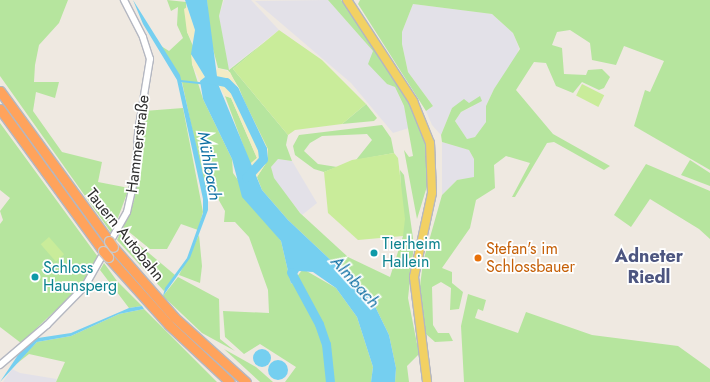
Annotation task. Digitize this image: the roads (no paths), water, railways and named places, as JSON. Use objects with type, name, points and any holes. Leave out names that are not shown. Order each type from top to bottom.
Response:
[{"type":"highway","name":"Tauern Autobahn","points":[[0,91],[111,244],[158,299],[246,382]]},
{"type":"highway","name":"Tauern Autobahn","points":[[0,109],[106,254],[150,306],[230,382]]},
{"type":"main road","points":[[347,0],[413,101],[430,143],[432,193],[414,277],[426,381]]},
{"type":"street","name":"Hammerstraße","points":[[0,365],[47,325],[85,286],[127,212],[136,172],[138,132],[150,59],[143,37],[124,0]]},
{"type":"water","points":[[133,0],[180,75],[208,196],[208,210],[190,258],[163,296],[165,288],[187,258],[203,213],[203,199],[177,80],[143,24]]},
{"type":"water","points":[[185,0],[207,0],[218,84],[262,190],[288,220],[371,298],[389,335],[396,368],[395,382],[371,382],[373,367],[357,317],[336,288],[313,272],[299,271],[291,284],[281,241],[242,197],[232,159],[203,99],[200,81],[205,77],[191,54],[195,30]]},
{"type":"water","points":[[142,306],[144,309],[119,314],[71,336],[37,342],[0,382],[20,352],[38,338],[71,333],[129,308]]},
{"type":"water","points":[[262,349],[268,352],[271,358],[268,364],[262,367],[256,364],[253,358],[256,352]]},
{"type":"water","points":[[274,360],[282,360],[288,366],[288,374],[282,380],[274,380],[268,374],[268,366]]},
{"type":"waterway","name":"Almbach","points":[[210,79],[226,82],[234,90],[262,149],[263,159],[246,178]]},
{"type":"waterway","name":"Mühlbach","points":[[181,81],[201,83]]},
{"type":"waterway","name":"Almbach","points":[[291,272],[319,324],[326,344],[330,382]]},
{"type":"place","name":"Tierheim Hallein","points":[[374,253]]},
{"type":"place","name":"Stefan's im Schlossbauer","points":[[478,258]]},
{"type":"place","name":"Schloss Haunsperg","points":[[35,277]]},
{"type":"district","name":"Adneter Riedl","points":[[649,267]]}]
